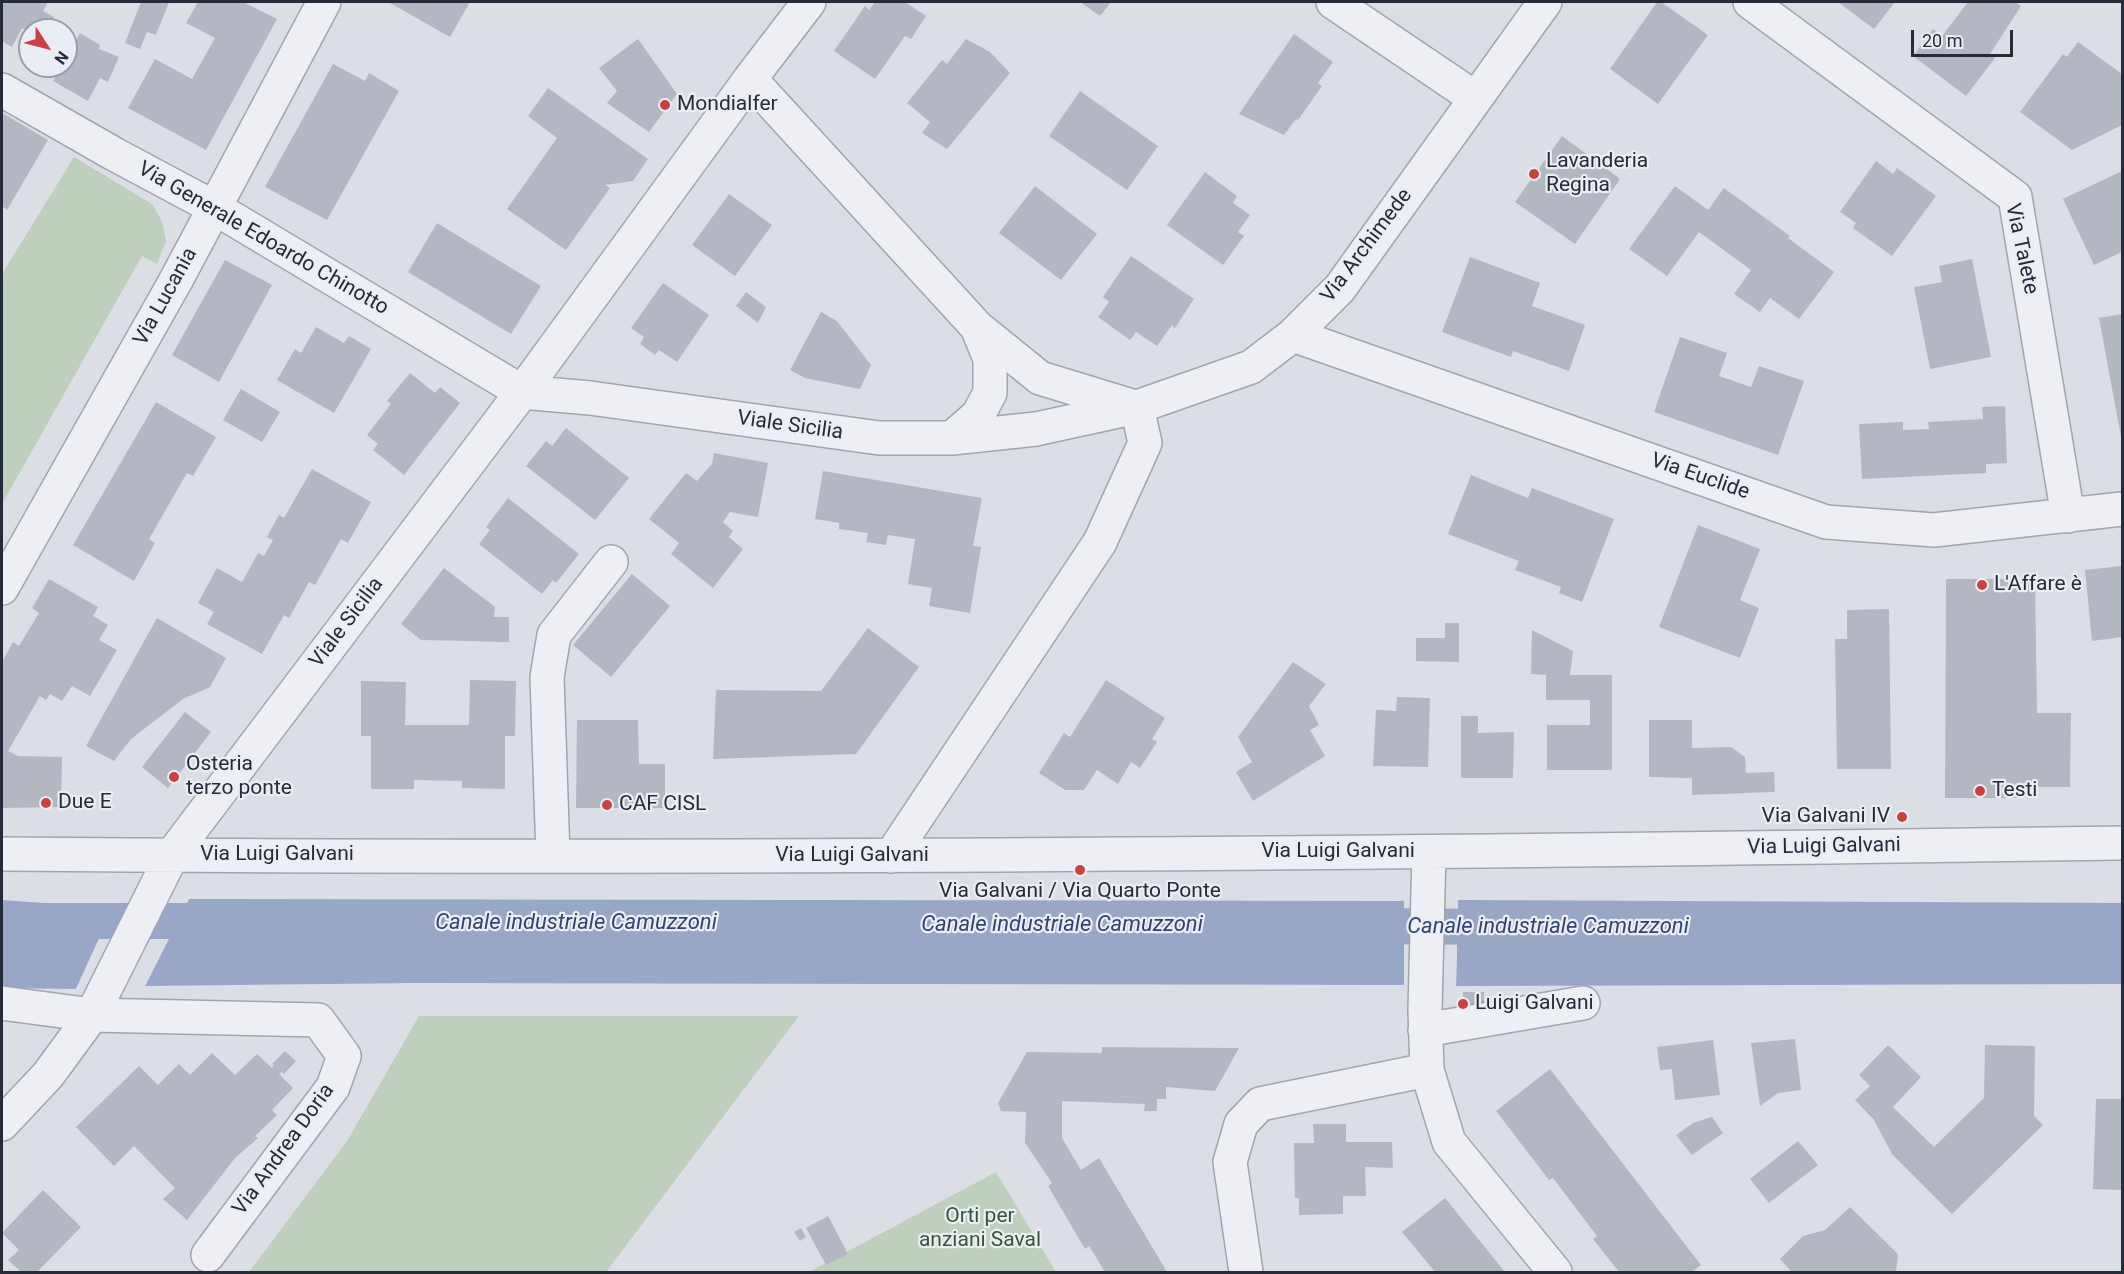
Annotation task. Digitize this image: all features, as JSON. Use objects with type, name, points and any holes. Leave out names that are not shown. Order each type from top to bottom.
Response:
[{"type":"street","name":"Via Lucania","points":[[2,588],[215,208],[324,2]]},
{"type":"street","name":"Viale Sicilia","points":[[172,855],[522,392],[750,79],[809,2]]},
{"type":"street","points":[[1333,2],[1475,98]]},
{"type":"street","name":"Via Archimede","points":[[1137,407],[1251,367],[1293,335],[1340,288],[1545,2]]},
{"type":"street","name":"Via Talete","points":[[1750,2],[2014,197],[2068,516]]},
{"type":"street","points":[[750,79],[977,327],[1040,378],[1137,407],[1145,443],[1100,542],[891,856]]},
{"type":"street","name":"Via Generale Edoardo Chinotto","points":[[2,90],[215,208],[522,392]]},
{"type":"street","points":[[952,438],[978,415],[990,393],[990,359],[977,327]]},
{"type":"street","name":"Via Euclide","points":[[1293,335],[1826,522],[1934,530],[2122,509]]},
{"type":"street","name":"Viale Sicilia","points":[[522,392],[590,398],[879,438],[952,438],[1036,429],[1137,407]]},
{"type":"street","points":[[553,856],[547,677],[554,635],[611,562]]},
{"type":"street","name":"Via Luigi Galvani","points":[[2,854],[891,856],[1051,853],[1428,865],[2122,843]]},
{"type":"street","points":[[2,1125],[48,1075],[97,1005],[172,855]]},
{"type":"street","points":[[1428,865],[1425,1020],[1427,1070],[1449,1142],[1555,1272]]},
{"type":"street","points":[[2,1003],[97,1005]]},
{"type":"street","points":[[1425,1020],[1583,1003]]},
{"type":"street","name":"Via Andrea Doria","points":[[97,1005],[318,1020],[344,1056],[333,1087],[208,1255]]},
{"type":"street","points":[[1246,1272],[1230,1162],[1241,1124],[1260,1104],[1427,1070]]},
{"type":"green space","points":[[74,157],[152,204],[162,221],[166,241],[157,264],[142,256],[2,504],[2,274]]},
{"type":"green space","points":[[419,1016],[799,1016],[606,1272],[249,1272],[347,1141]]},
{"type":"green space","name":"Orti per anziani Saval","points":[[996,1172],[1056,1272],[809,1272]]},
{"type":"water","points":[[189,899],[1404,901],[1404,985],[416,983],[145,986]]},
{"type":"water","points":[[2,900],[113,908],[76,989],[2,988]]},
{"type":"water","points":[[1458,900],[2122,903],[2122,984],[1456,986]]},
{"type":"pier","points":[[189,899],[145,986],[142,987],[186,900]]},
{"type":"pier","points":[[1455,900],[1458,900],[1456,986],[1453,986]]},
{"type":"pier","points":[[1404,901],[1407,901],[1407,985],[1404,985]]},
{"type":"pier","points":[[116,907],[79,989],[76,989],[113,908]]},
{"type":"building","points":[[2,2],[48,2],[43,11],[53,18],[18,18],[18,36],[12,47],[2,41]]},
{"type":"building","points":[[141,2],[169,2],[156,35],[147,32],[140,49],[125,43]]},
{"type":"building","points":[[198,2],[243,2],[277,19],[206,150],[128,108],[155,59],[192,79],[215,38],[186,23]]},
{"type":"building","points":[[391,2],[470,2],[450,37]]},
{"type":"building","points":[[875,2],[905,2],[926,16],[911,39],[905,36],[875,79],[834,51],[865,6],[869,10]]},
{"type":"building","points":[[1080,2],[1111,2],[1100,16]]},
{"type":"building","points":[[1657,2],[1661,2],[1708,35],[1658,104],[1610,69]]},
{"type":"building","points":[[1838,2],[1895,2],[1874,29]]},
{"type":"building","points":[[1968,2],[2015,2],[2021,6],[1990,54],[1995,58],[1966,96],[1913,56],[1933,29],[1942,36]]},
{"type":"building","points":[[80,33],[100,45],[99,49],[119,57],[108,82],[100,78],[88,101],[53,81],[55,78],[78,78],[78,37]]},
{"type":"building","points":[[1294,34],[1333,62],[1318,83],[1322,86],[1298,120],[1296,119],[1284,135],[1239,114]]},
{"type":"building","points":[[638,39],[677,94],[649,132],[607,103],[617,91],[599,68]]},
{"type":"building","points":[[966,39],[990,52],[1010,73],[947,149],[922,133],[930,122],[907,103],[942,60],[947,64]]},
{"type":"building","points":[[2078,42],[2122,74],[2122,125],[2072,150],[2020,112],[2063,54],[2067,57]]},
{"type":"building","points":[[333,64],[365,81],[369,73],[399,91],[327,220],[265,187]]},
{"type":"building","points":[[548,88],[648,159],[633,181],[605,185],[610,188],[566,250],[507,209],[557,138],[528,116]]},
{"type":"building","points":[[1080,91],[1158,146],[1127,190],[1049,136]]},
{"type":"building","points":[[2,113],[48,140],[7,210],[2,206]]},
{"type":"building","points":[[1562,136],[1620,179],[1575,244],[1515,202]]},
{"type":"building","points":[[1876,161],[1893,174],[1897,168],[1936,196],[1892,256],[1853,228],[1856,223],[1840,212]]},
{"type":"building","points":[[2122,171],[2122,252],[2094,265],[2063,199]]},
{"type":"building","points":[[1205,172],[1237,196],[1233,203],[1250,215],[1238,232],[1244,236],[1223,265],[1167,225]]},
{"type":"building","points":[[1035,186],[1097,234],[1061,280],[999,233]]},
{"type":"building","points":[[1675,186],[1708,210],[1724,188],[1790,236],[1788,238],[1834,272],[1799,319],[1770,298],[1760,312],[1734,294],[1751,270],[1699,232],[1667,276],[1629,249]]},
{"type":"building","points":[[729,194],[772,225],[735,276],[692,245]]},
{"type":"building","points":[[437,223],[541,286],[511,334],[408,272]]},
{"type":"building","points":[[1131,256],[1194,299],[1175,328],[1172,325],[1157,346],[1136,332],[1130,340],[1098,317],[1109,302],[1103,297]]},
{"type":"building","points":[[1470,257],[1540,283],[1532,306],[1585,325],[1569,371],[1513,351],[1511,357],[1442,332]]},
{"type":"building","points":[[1972,259],[1991,357],[1930,369],[1914,287],[1942,282],[1939,266]]},
{"type":"building","points":[[225,260],[272,285],[219,382],[172,355]]},
{"type":"building","points":[[663,283],[709,315],[677,362],[659,350],[655,355],[640,344],[644,337],[631,328]]},
{"type":"building","points":[[746,292],[766,307],[758,323],[736,306]]},
{"type":"building","points":[[821,312],[837,321],[871,365],[860,389],[805,378],[790,370]]},
{"type":"building","points":[[2122,314],[2122,437],[2121,437],[2099,318]]},
{"type":"building","points":[[316,327],[344,343],[349,336],[371,349],[334,413],[277,380],[295,349],[301,353]]},
{"type":"building","points":[[1680,337],[1727,353],[1719,376],[1751,387],[1759,366],[1804,381],[1778,455],[1654,412]]},
{"type":"building","points":[[410,373],[435,393],[440,387],[460,403],[404,475],[373,450],[378,444],[367,435],[391,404],[387,401]]},
{"type":"building","points":[[241,389],[280,412],[262,442],[223,420]]},
{"type":"building","points":[[156,402],[216,437],[193,476],[187,473],[149,539],[155,543],[134,581],[73,545]]},
{"type":"building","points":[[2005,406],[2007,463],[1986,464],[1986,473],[1862,479],[1859,424],[1903,422],[1903,430],[1929,429],[1928,422],[1983,419],[1982,407]]},
{"type":"building","points":[[566,428],[629,478],[595,520],[526,466],[546,441],[552,446]]},
{"type":"building","points":[[714,453],[768,463],[758,517],[730,512],[723,522],[733,531],[729,537],[743,549],[713,588],[671,554],[679,543],[649,519],[686,473],[697,481],[712,464]]},
{"type":"building","points":[[312,469],[371,502],[348,543],[341,539],[315,585],[309,582],[289,618],[284,615],[262,654],[207,624],[214,612],[198,603],[217,568],[242,582],[258,553],[264,556],[273,540],[267,537],[279,515],[284,518]]},
{"type":"building","points":[[823,471],[982,498],[973,546],[981,547],[970,613],[929,606],[932,588],[908,584],[915,539],[888,535],[886,545],[866,542],[868,533],[839,529],[839,523],[815,519]]},
{"type":"building","points":[[1471,475],[1528,498],[1532,488],[1614,519],[1582,602],[1559,593],[1561,587],[1515,570],[1519,561],[1448,534]]},
{"type":"building","points":[[508,498],[579,554],[556,583],[553,580],[542,594],[479,544],[490,530],[486,527]]},
{"type":"building","points":[[1698,525],[1760,549],[1740,600],[1759,608],[1740,658],[1659,627]]},
{"type":"building","points":[[2122,566],[2122,637],[2092,641],[2085,570]]},
{"type":"building","points":[[444,568],[495,607],[494,617],[509,617],[509,642],[421,640],[401,624]]},
{"type":"building","points":[[632,574],[670,606],[611,677],[573,645]]},
{"type":"building","points":[[49,579],[98,607],[93,616],[108,625],[99,640],[117,650],[90,696],[72,686],[62,701],[50,694],[46,700],[40,696],[8,751],[18,756],[62,757],[61,807],[2,808],[2,662],[13,642],[19,646],[39,613],[32,608]]},
{"type":"building","points":[[1946,579],[2035,579],[2037,713],[2071,713],[2070,787],[2018,787],[2018,798],[1945,798]]},
{"type":"building","points":[[1889,609],[1891,769],[1837,769],[1835,639],[1847,639],[1847,610]]},
{"type":"building","points":[[157,618],[226,658],[210,687],[183,699],[131,739],[114,761],[86,746]]},
{"type":"building","points":[[1445,623],[1459,623],[1459,662],[1416,661],[1416,638],[1445,638]]},
{"type":"building","points":[[868,628],[919,667],[856,754],[713,759],[716,690],[821,691]]},
{"type":"building","points":[[1532,630],[1573,651],[1570,675],[1612,675],[1612,770],[1547,770],[1547,725],[1590,725],[1590,700],[1546,700],[1546,675],[1531,674]]},
{"type":"building","points":[[1293,662],[1326,684],[1309,706],[1319,725],[1310,730],[1325,756],[1253,801],[1236,772],[1252,762],[1238,737]]},
{"type":"building","points":[[470,680],[516,681],[515,736],[505,736],[505,789],[462,788],[462,781],[414,780],[414,789],[371,789],[371,736],[361,736],[361,681],[406,682],[405,725],[469,725]]},
{"type":"building","points":[[1106,680],[1165,718],[1152,739],[1157,742],[1140,768],[1131,762],[1118,784],[1097,770],[1084,790],[1065,790],[1039,773],[1064,733],[1070,737]]},
{"type":"building","points":[[1397,697],[1430,698],[1428,767],[1373,766],[1376,710],[1396,711]]},
{"type":"building","points":[[185,712],[211,732],[168,788],[142,767]]},
{"type":"building","points":[[1461,716],[1478,716],[1478,733],[1514,732],[1513,778],[1461,778]]},
{"type":"building","points":[[577,720],[638,720],[639,764],[665,764],[665,808],[576,808]]},
{"type":"building","points":[[1649,720],[1692,720],[1692,748],[1731,747],[1745,757],[1746,773],[1774,772],[1775,792],[1692,795],[1692,778],[1649,777]]},
{"type":"building","points":[[1463,992],[1484,992],[1484,1013],[1463,1013]]},
{"type":"building","points":[[1795,1039],[1801,1090],[1778,1093],[1760,1106],[1751,1043]]},
{"type":"building","points":[[1713,1040],[1720,1095],[1675,1100],[1672,1069],[1660,1070],[1657,1047]]},
{"type":"building","points":[[1888,1045],[1921,1077],[1893,1107],[1934,1147],[1984,1098],[1985,1045],[2035,1046],[2034,1116],[2043,1125],[1952,1214],[1892,1154],[1874,1120],[1855,1100],[1870,1086],[1859,1075]]},
{"type":"building","points":[[1102,1047],[1239,1048],[1215,1091],[1166,1087],[1166,1099],[1157,1099],[1157,1111],[1144,1111],[1145,1104],[1062,1101],[1062,1138],[1081,1170],[1099,1158],[1167,1272],[1105,1272],[1089,1246],[1085,1249],[1048,1186],[1052,1183],[1025,1143],[1026,1112],[1001,1111],[998,1103],[1027,1052],[1102,1053]]},
{"type":"building","points":[[285,1051],[296,1061],[284,1074],[282,1072],[279,1074],[293,1088],[272,1110],[277,1115],[255,1136],[258,1138],[235,1158],[187,1220],[163,1199],[175,1188],[134,1146],[114,1166],[76,1127],[139,1066],[158,1085],[179,1064],[190,1075],[212,1053],[235,1075],[257,1054],[272,1068],[274,1065],[272,1064]]},
{"type":"building","points":[[1550,1069],[1701,1265],[1692,1272],[1619,1272],[1593,1239],[1597,1236],[1553,1178],[1549,1180],[1496,1111]]},
{"type":"building","points":[[2096,1099],[2122,1099],[2122,1190],[2093,1189]]},
{"type":"building","points":[[1712,1117],[1723,1133],[1692,1155],[1676,1135],[1693,1123]]},
{"type":"building","points":[[1313,1124],[1346,1124],[1346,1142],[1392,1142],[1393,1168],[1365,1167],[1366,1196],[1343,1196],[1343,1214],[1299,1215],[1299,1198],[1295,1198],[1294,1143],[1314,1143]]},
{"type":"building","points":[[1798,1141],[1818,1165],[1769,1203],[1750,1179]]},
{"type":"building","points":[[43,1190],[81,1227],[37,1272],[21,1272],[8,1260],[19,1250],[2,1233]]},
{"type":"building","points":[[1445,1198],[1505,1272],[1435,1272],[1402,1232]]},
{"type":"building","points":[[1850,1207],[1898,1254],[1896,1272],[1792,1272],[1780,1259],[1803,1236],[1825,1230]]},
{"type":"building","points":[[828,1216],[848,1254],[826,1265],[806,1228]]},
{"type":"building","points":[[801,1228],[806,1237],[800,1241],[794,1232]]},
{"type":"waterway","name":"Canale industriale Camuzzoni","points":[[2,921],[226,921]]},
{"type":"waterway","name":"Canale industriale Camuzzoni","points":[[1355,926],[1507,927]]},
{"type":"place","name":"Mondialfer","points":[[665,105]]},
{"type":"place","name":"Lavanderia Regina","points":[[1534,174]]},
{"type":"place","name":"L'Affare è","points":[[1982,585]]},
{"type":"place","name":"Osteria terzo ponte","points":[[174,777]]},
{"type":"place","name":"Testi","points":[[1980,791]]},
{"type":"place","name":"Due E","points":[[46,803]]},
{"type":"place","name":"CAF CISL","points":[[607,805]]},
{"type":"place","name":"Via Galvani IV","points":[[1902,817]]},
{"type":"place","name":"Via Galvani / Via Quarto Ponte","points":[[1080,870]]},
{"type":"place","name":"Luigi Galvani","points":[[1463,1004]]}]
